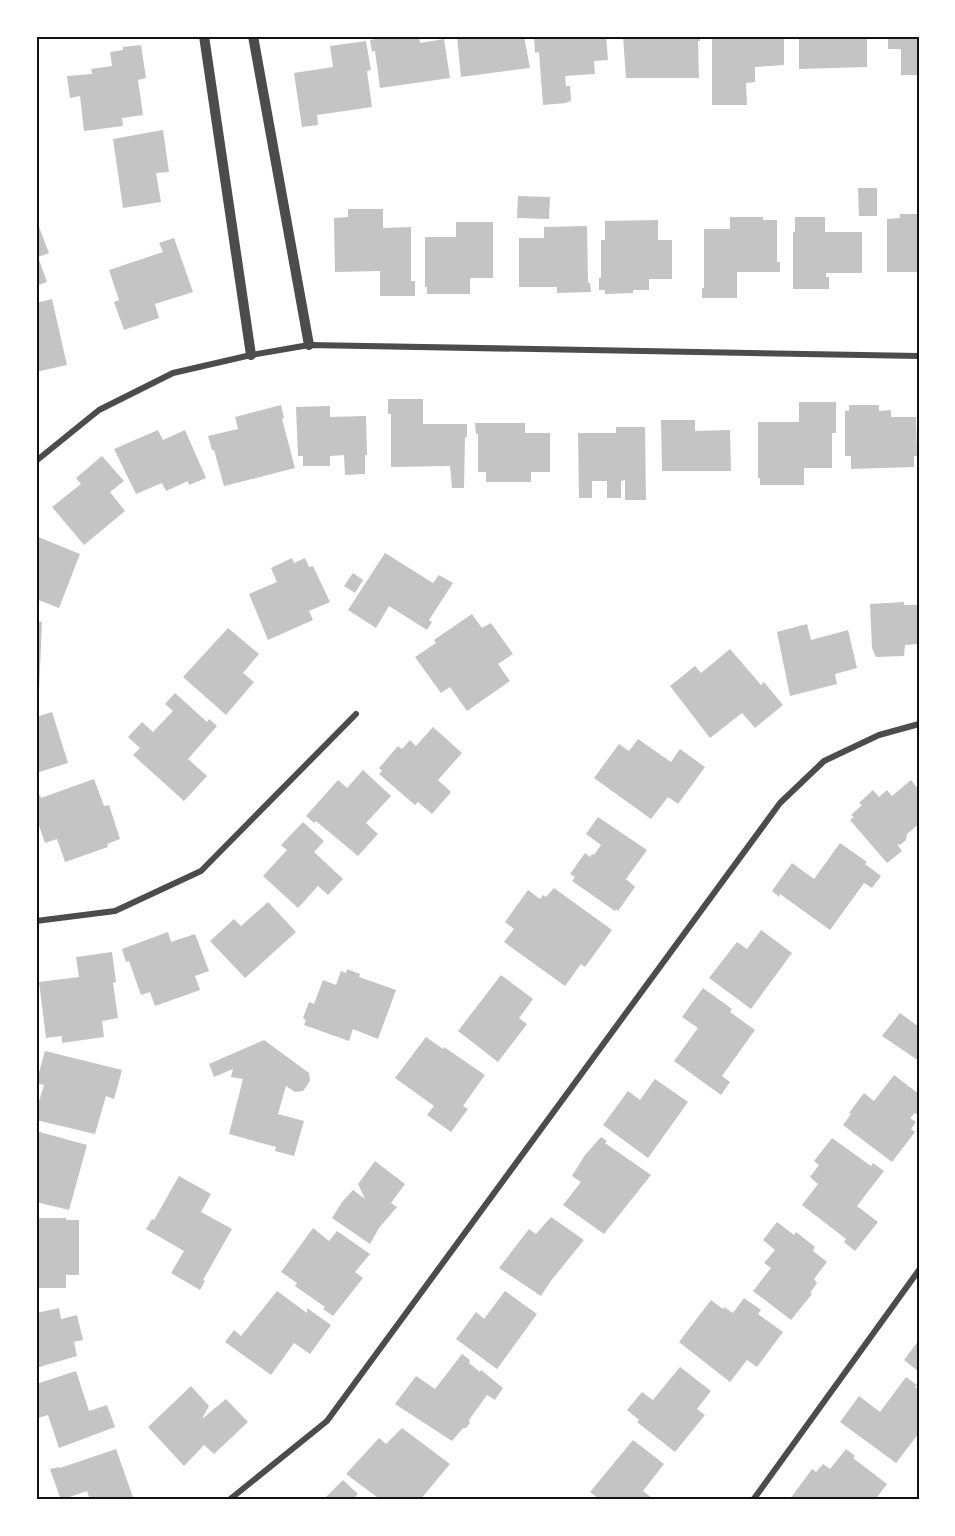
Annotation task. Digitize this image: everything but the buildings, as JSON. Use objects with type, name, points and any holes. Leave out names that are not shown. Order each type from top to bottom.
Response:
[{"type":"street","points":[[204,36],[251,355]]},
{"type":"street","points":[[253,36],[309,345]]},
{"type":"street","points":[[36,461],[99,410],[173,373],[251,355],[309,345],[919,356]]},
{"type":"street","points":[[36,921],[115,911],[201,871],[356,714]]},
{"type":"street","points":[[229,1500],[327,1421],[780,803],[824,761],[879,735],[919,724]]},
{"type":"street","points":[[753,1500],[919,1270]]}]
